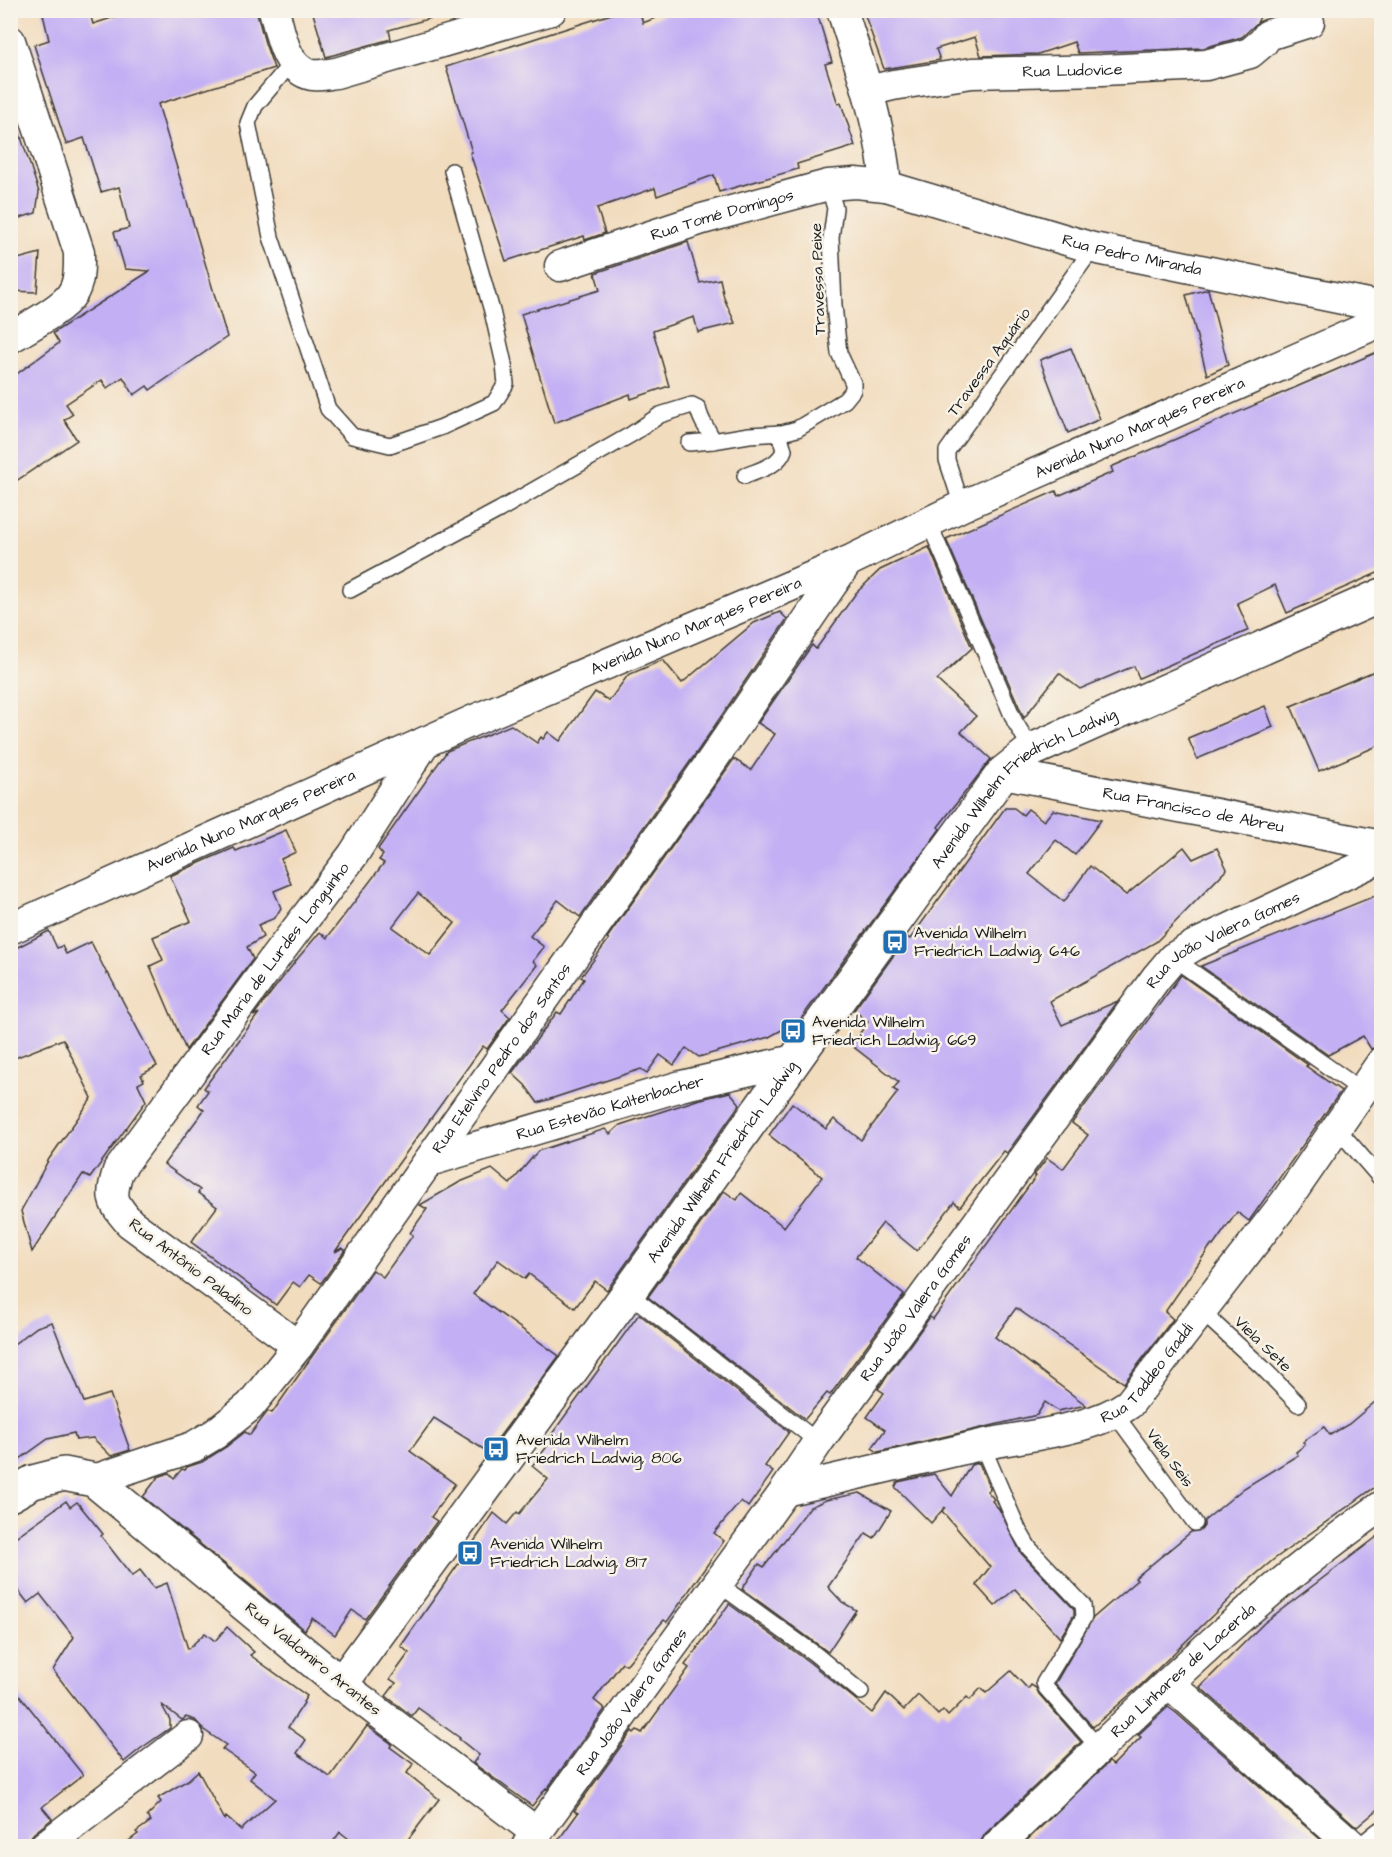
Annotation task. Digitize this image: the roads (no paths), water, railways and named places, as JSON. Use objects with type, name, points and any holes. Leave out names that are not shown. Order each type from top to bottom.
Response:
[{"type":"street","points":[[274,10],[290,57],[300,70],[312,75],[336,74],[491,19],[551,10]]},
{"type":"street","points":[[842,10],[868,91],[883,152],[886,186]]},
{"type":"street","name":"Rua Ludovice","points":[[868,91],[972,73],[1102,70],[1206,64],[1250,53],[1263,42],[1263,23],[1309,22]]},
{"type":"street","points":[[10,41],[79,252],[78,279],[72,295],[52,312],[10,338]]},
{"type":"street","name":"Rua Tomé Domingos","points":[[560,266],[702,219],[828,184],[855,183],[886,186]]},
{"type":"street","name":"Rua Pedro Miranda","points":[[886,186],[1093,248],[1382,307]]},
{"type":"street","name":"Avenida Nuno Marques Pereira","points":[[10,929],[425,742],[847,562],[928,521],[1382,321]]},
{"type":"street","name":"Rua Etelvino Pedro dos Santos","points":[[94,1480],[193,1447],[215,1434],[249,1406],[298,1346],[713,759],[847,562]]},
{"type":"street","name":"Avenida Wilhelm Friedrich Ladwig","points":[[341,1684],[628,1293],[1003,773],[1032,750],[1382,595]]},
{"type":"street","name":"Rua Maria de Lurdes Longuinho","points":[[118,1171],[353,855],[425,742]]},
{"type":"street","name":"Rua Francisco de Abreu","points":[[1003,773],[1382,846]]},
{"type":"street","name":"Rua João Valera Gomes","points":[[532,1840],[818,1442],[1142,997],[1173,958],[1195,945],[1382,857]]},
{"type":"street","name":"Rua Estevão Kaltenbacher","points":[[429,1161],[671,1089],[794,1060]]},
{"type":"street","name":"Rua Taddeo Gaddi","points":[[785,1491],[982,1445],[1091,1423],[1115,1414],[1129,1404],[1284,1204],[1382,1062]]},
{"type":"street","name":"Rua Antônio Paladino","points":[[118,1171],[112,1191],[117,1209],[130,1223],[298,1346]]},
{"type":"street","points":[[10,1495],[33,1482],[64,1474],[94,1480]]},
{"type":"street","name":"Rua Valdomiro Arantes","points":[[94,1480],[532,1840]]},
{"type":"street","name":"Rua Linhares de Lacerda","points":[[997,1846],[1231,1625],[1348,1529],[1382,1506]]},
{"type":"street","points":[[1169,1683],[1353,1846]]},
{"type":"street","points":[[45,1846],[188,1736]]},
{"type":"street","points":[[1371,1846],[1382,1837]]},
{"type":"lane","points":[[290,57],[255,106],[248,123],[271,237],[328,409],[352,436],[390,445],[442,427],[494,403],[506,384],[504,364],[492,311],[452,171]]},
{"type":"lane","name":"Travessa Peixe","points":[[689,443],[749,435],[778,434],[797,429],[845,400],[853,390],[853,383],[839,353],[831,238],[835,208],[828,184]]},
{"type":"lane","name":"Travessa Aquário","points":[[962,506],[947,460],[947,451],[1093,248]]},
{"type":"lane","points":[[350,590],[499,510],[632,434],[660,415],[680,407],[695,406],[698,408],[701,422],[709,430],[713,441]]},
{"type":"lane","points":[[745,476],[777,463],[781,458],[784,450],[778,434]]},
{"type":"lane","points":[[928,521],[1015,722],[1032,750]]},
{"type":"lane","points":[[1173,958],[1361,1090]]},
{"type":"lane","points":[[1336,1127],[1382,1180]]},
{"type":"lane","points":[[628,1293],[818,1442]]},
{"type":"lane","name":"Viela Sete","points":[[1202,1312],[1262,1367],[1298,1404]]},
{"type":"lane","name":"Viela Seis","points":[[1115,1414],[1195,1523]]},
{"type":"lane","points":[[982,1445],[1004,1499],[1029,1548],[1083,1605],[1084,1617],[1044,1683],[1046,1689],[1100,1749]]},
{"type":"lane","points":[[717,1583],[815,1654],[861,1692]]},
{"type":"place","name":"Avenida Wilhelm Friedrich Ladwig, 646","points":[[895,942]]},
{"type":"place","name":"Avenida Wilhelm Friedrich Ladwig, 669","points":[[793,1031]]},
{"type":"place","name":"Avenida Wilhelm Friedrich Ladwig, 806","points":[[496,1449]]},
{"type":"place","name":"Avenida Wilhelm Friedrich Ladwig, 817","points":[[470,1553]]}]
